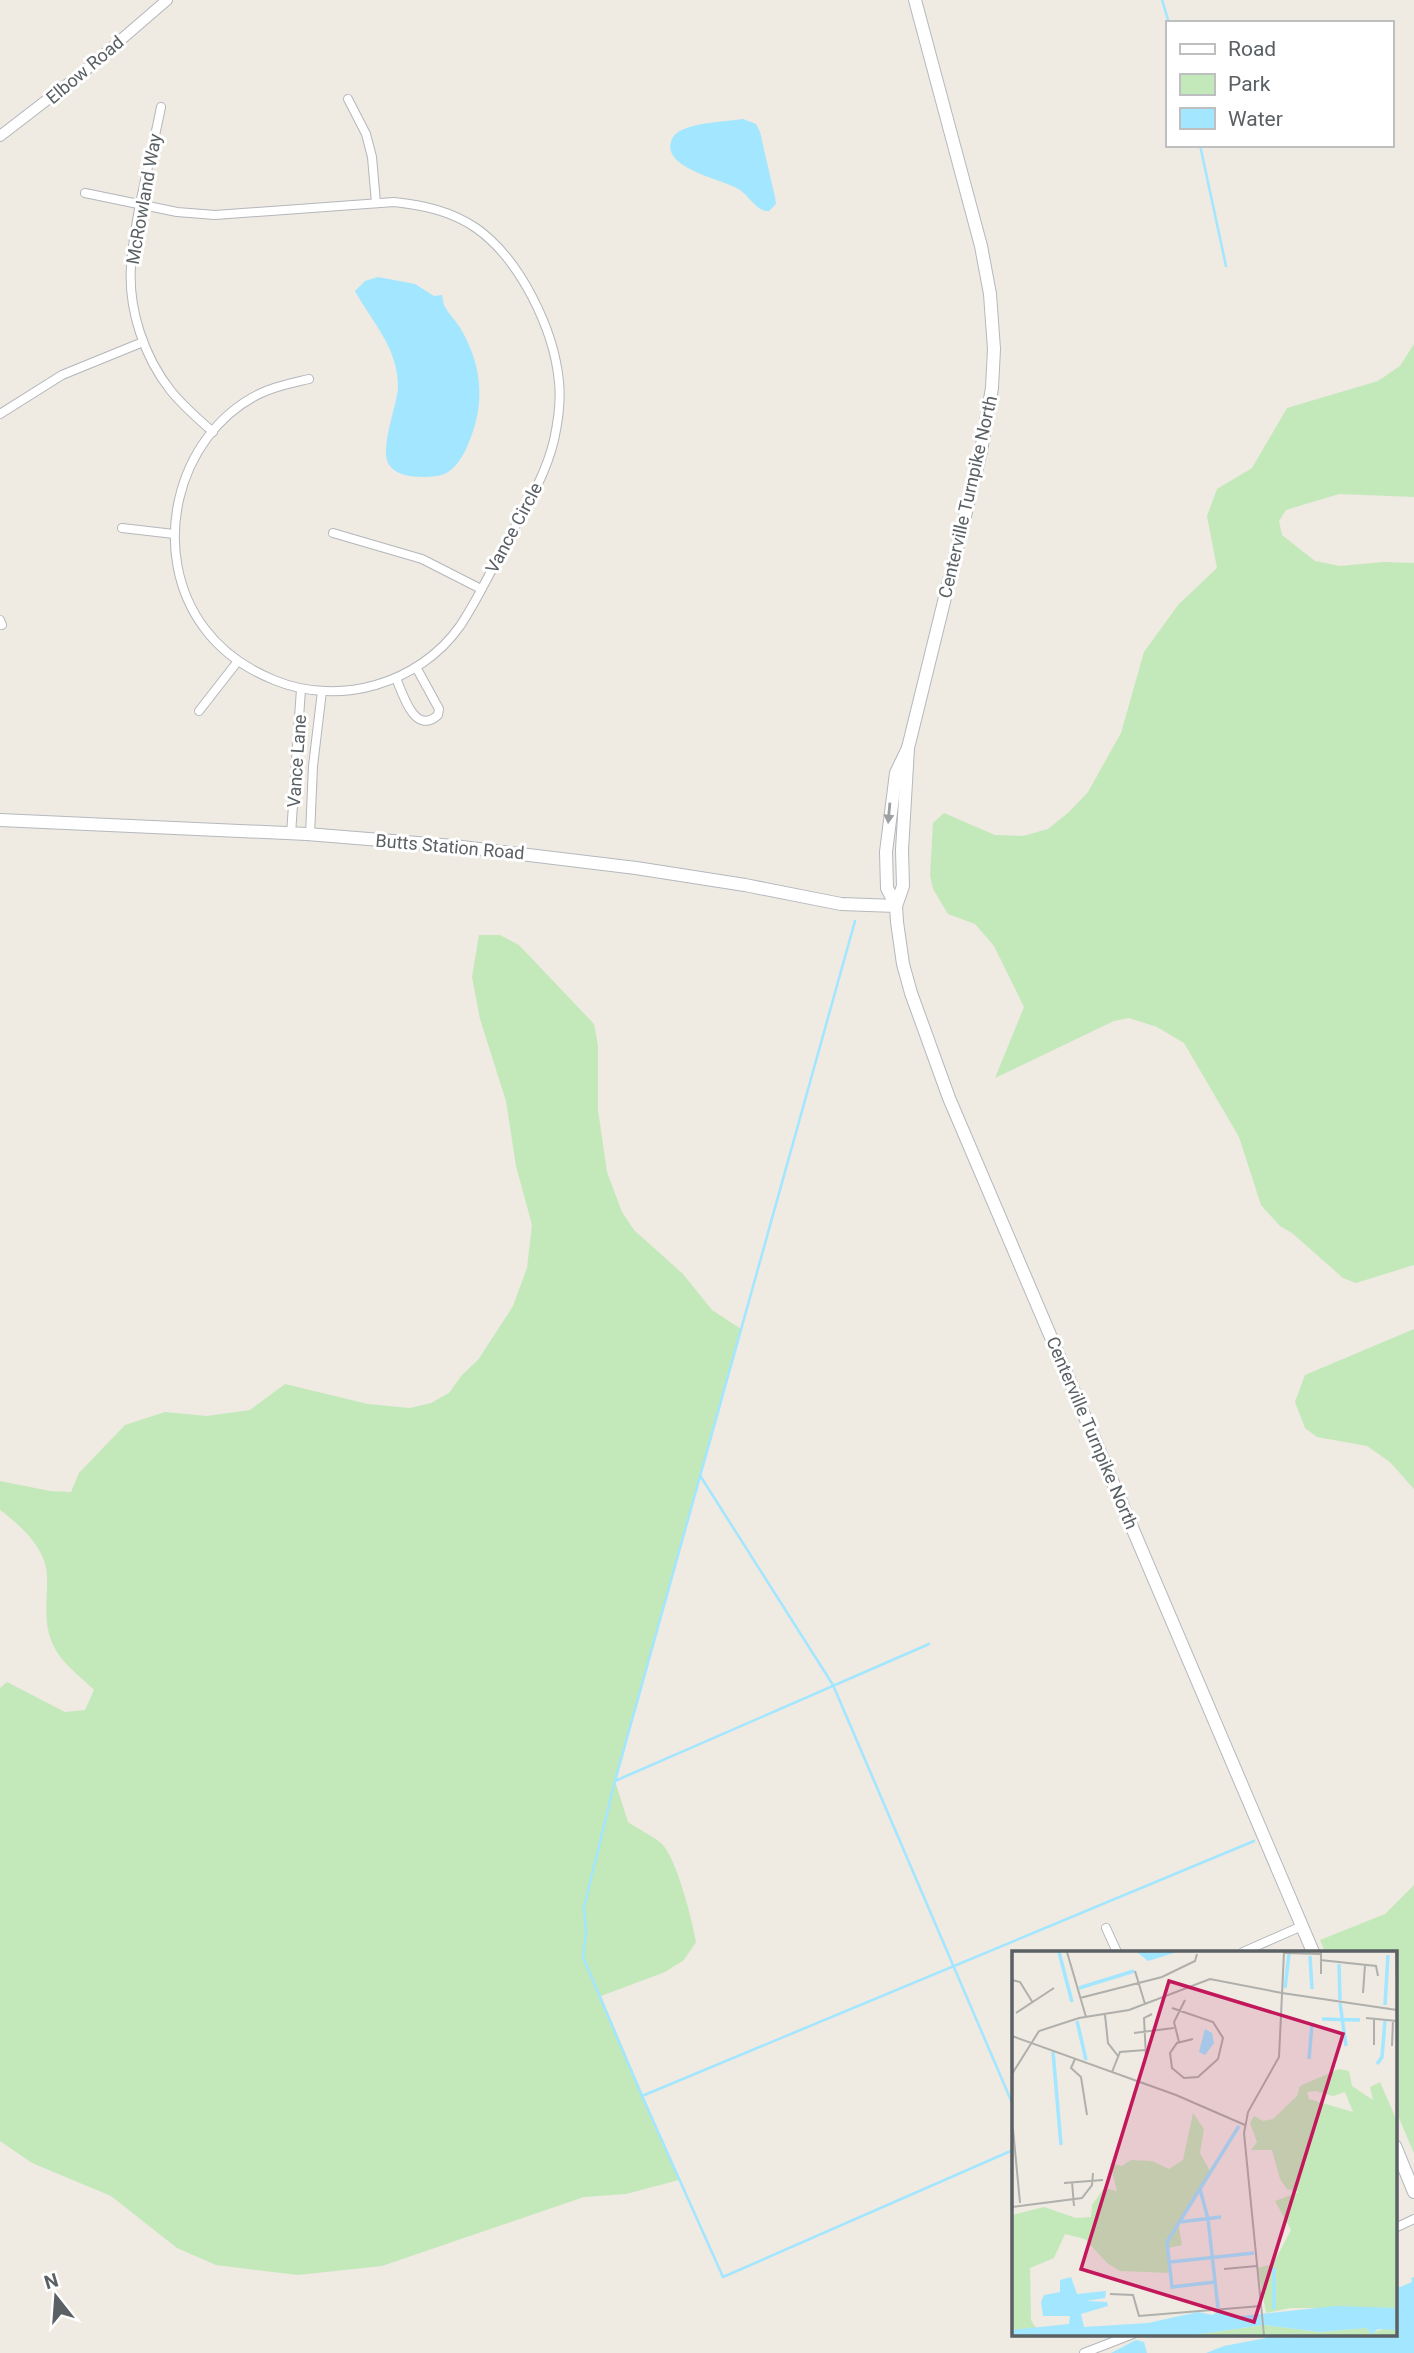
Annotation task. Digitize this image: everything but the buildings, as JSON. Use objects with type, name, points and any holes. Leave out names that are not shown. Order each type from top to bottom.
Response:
[{"type":"main road","name":"Centerville Turnpike North","points":[[915,0],[981,246],[990,295],[994,349],[992,387],[977,470],[908,748],[895,773],[886,852],[887,888],[896,906],[900,944],[911,993],[949,1098],[1313,1951]]},
{"type":"main road","name":"Butts Station Road","points":[[0,820],[310,835],[454,846],[549,856],[711,880],[841,904],[896,906]]},
{"type":"main road","points":[[1396,2148],[1414,2192]]},
{"type":"street","name":"Elbow Road","points":[[0,136],[69,83],[167,0]]},
{"type":"street","points":[[348,99],[366,134],[372,157],[376,203]]},
{"type":"street","name":"McRowland Way","points":[[161,107],[131,267],[133,297],[143,342],[169,390],[213,432]]},
{"type":"street","name":"Vance Circle","points":[[85,193],[177,212],[215,215],[376,203],[424,205],[475,228],[513,263],[535,304],[552,345],[559,384],[557,420],[550,456],[459,627],[438,651],[416,667],[396,678],[364,688],[322,691],[301,689],[258,673],[238,661],[211,636],[194,610],[179,572],[174,534],[178,502],[186,476],[200,447],[239,407],[257,395],[276,386],[309,379]]},
{"type":"street","points":[[0,414],[62,374],[143,342]]},
{"type":"street","points":[[122,528],[174,534]]},
{"type":"street","points":[[334,533],[422,559],[481,589]]},
{"type":"street","points":[[200,710],[238,661]]},
{"type":"street","points":[[396,678],[413,714],[419,720],[432,720],[438,715],[439,709],[416,667]]},
{"type":"street","name":"Vance Lane","points":[[291,834],[301,689]]},
{"type":"street","name":"Vance Lane","points":[[310,835],[313,766],[322,691]]},
{"type":"street","points":[[1244,1951],[1302,1926]]},
{"type":"street","points":[[1106,1928],[1116,1951]]},
{"type":"street","points":[[1396,2228],[1414,2219]]},
{"type":"street","points":[[1084,2353],[1128,2336]]},
{"type":"green space","points":[[1414,344],[1414,497],[1339,494],[1286,510],[1279,521],[1282,535],[1315,561],[1340,566],[1383,562],[1414,563],[1414,1265],[1356,1283],[1343,1278],[1292,1233],[1280,1226],[1261,1205],[1239,1137],[1184,1043],[1157,1027],[1129,1018],[1114,1021],[995,1078],[1024,1007],[994,946],[975,924],[948,914],[933,889],[930,876],[933,823],[944,813],[995,835],[1023,836],[1048,829],[1069,812],[1088,792],[1121,733],[1144,652],[1178,605],[1217,568],[1207,516],[1217,489],[1252,468],[1287,408],[1378,381],[1400,366]]},
{"type":"green space","points":[[479,935],[500,935],[519,945],[594,1024],[598,1045],[598,1110],[607,1172],[622,1212],[634,1230],[683,1274],[712,1310],[741,1329],[615,1781],[628,1822],[661,1843],[673,1862],[696,1942],[684,1960],[665,1972],[601,1996],[679,2180],[626,2194],[584,2197],[382,2266],[298,2275],[216,2265],[177,2248],[111,2196],[32,2163],[0,2141],[0,1688],[7,1682],[65,1712],[85,1710],[94,1690],[54,1648],[47,1624],[46,1565],[31,1538],[0,1510],[0,1481],[50,1491],[71,1492],[79,1473],[125,1425],[165,1412],[207,1416],[250,1410],[285,1384],[368,1404],[410,1408],[431,1403],[449,1393],[462,1375],[478,1360],[513,1306],[527,1268],[532,1225],[516,1166],[506,1101],[480,1019],[472,977]]},
{"type":"green space","points":[[1414,1329],[1414,1489],[1390,1462],[1367,1446],[1317,1437],[1305,1428],[1295,1402],[1305,1375]]},
{"type":"green space","points":[[1414,1885],[1414,2153],[1396,2111],[1396,1951],[1325,1951],[1320,1940],[1385,1914]]},
{"type":"water","points":[[743,119],[756,124],[760,132],[776,204],[769,211],[757,207],[740,190],[695,172],[675,158],[671,149],[672,139],[684,129]]},
{"type":"water","points":[[378,277],[415,284],[434,296],[442,295],[444,305],[462,331],[475,360],[479,404],[472,434],[458,463],[441,475],[405,475],[394,470],[387,459],[387,440],[398,388],[397,374],[383,336],[355,291],[365,281]]},
{"type":"water","points":[[1414,2277],[1414,2353],[1206,2353],[1266,2336],[1396,2336],[1396,2289],[1412,2282],[1411,2278]]},
{"type":"water","points":[[1136,2340],[1144,2342],[1147,2353],[1111,2353]]},
{"type":"waterway","points":[[1162,0],[1168,21]]},
{"type":"waterway","points":[[1200,147],[1226,266]]},
{"type":"waterway","points":[[855,921],[615,1781],[584,1907],[586,1931],[583,1957],[723,2277],[1012,2150]]},
{"type":"waterway","points":[[701,1477],[833,1685],[1012,2103]]},
{"type":"waterway","points":[[615,1781],[929,1644]]},
{"type":"waterway","points":[[642,2096],[1254,1841]]}]
